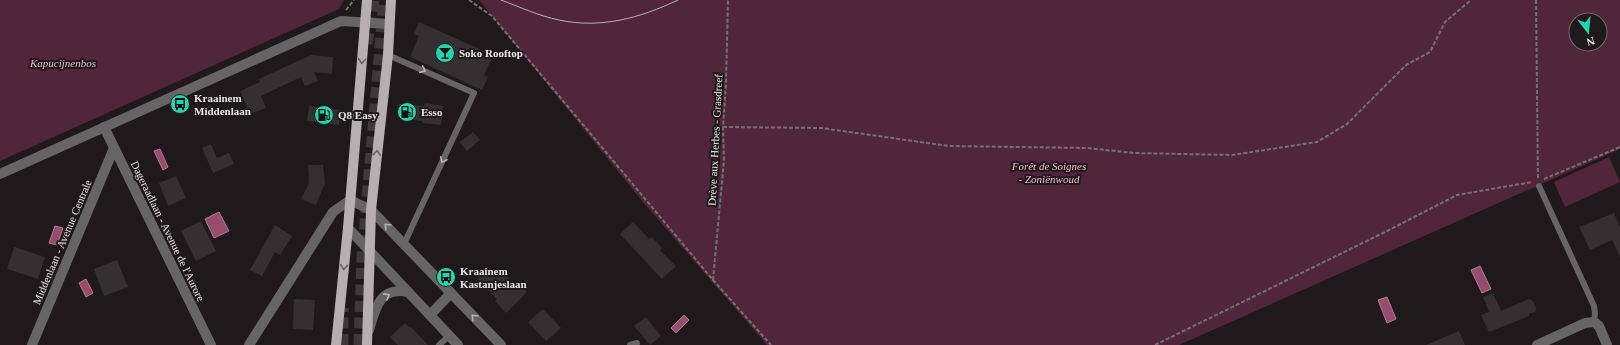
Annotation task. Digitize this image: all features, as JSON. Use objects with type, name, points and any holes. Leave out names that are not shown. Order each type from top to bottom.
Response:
[{"type":"main road","points":[[336,345],[348,228],[367,0]]},
{"type":"main road","points":[[367,342],[371,210],[388,55],[388,24],[391,0]]},
{"type":"street","points":[[0,174],[341,21],[388,24]]},
{"type":"street","name":"Dageraadlaan - Avenue de l'Aurore","points":[[104,127],[212,345]]},
{"type":"street","name":"Middenlaan - Avenue Centrale","points":[[32,345],[114,148]]},
{"type":"street","points":[[249,345],[333,212],[350,200],[371,210],[501,345]]},
{"type":"street","points":[[348,228],[458,345]]},
{"type":"street","points":[[367,342],[377,305],[380,300],[395,292],[408,292]]},
{"type":"street","points":[[430,315],[452,293]]},
{"type":"street","points":[[1537,345],[1585,323],[1594,322],[1599,326],[1607,345]]},
{"type":"lane","points":[[388,55],[474,93],[404,244]]},
{"type":"lane","points":[[1539,184],[1594,306],[1594,322]]},
{"type":"lane","points":[[439,345],[449,336]]},
{"type":"lane","points":[[630,345],[637,343]]},
{"type":"path","points":[[469,0],[492,16],[713,280],[771,345]]},
{"type":"path","name":"Drève aux Herbes - Grasdreef","points":[[713,280],[724,160],[723,127],[726,83],[728,0]]},
{"type":"path","points":[[723,127],[821,128],[949,146],[1087,148],[1149,154],[1232,155],[1317,142],[1347,124],[1406,65],[1430,52],[1445,22],[1471,0]]},
{"type":"path","points":[[1536,0],[1539,184]]},
{"type":"path","points":[[1155,345],[1457,195],[1539,184],[1620,147]]},
{"type":"green space","name":"Kapucijnenbos","points":[[0,0],[344,0],[339,9],[0,161]]},
{"type":"green space","name":"Forêt de Soignes - Zoniënwoud","points":[[479,0],[1620,0],[1620,149],[1179,345],[767,345],[643,202]]},
{"type":"green space","points":[[1609,157],[1620,182],[1565,207],[1554,182]]},
{"type":"shaded area","points":[[160,149],[168,167],[163,170],[154,151]]},
{"type":"shaded area","points":[[219,212],[229,231],[214,238],[205,219]]},
{"type":"shaded area","points":[[55,226],[63,228],[57,245],[49,243]]},
{"type":"shaded area","points":[[1480,266],[1491,289],[1482,293],[1471,270]]},
{"type":"shaded area","points":[[86,279],[93,293],[86,297],[79,283]]},
{"type":"shaded area","points":[[1387,297],[1396,319],[1387,323],[1378,300]]},
{"type":"shaded area","points":[[684,315],[689,320],[676,333],[671,328]]},
{"type":"building","points":[[419,22],[493,55],[484,75],[488,77],[482,90],[410,57],[419,36],[414,34]]},
{"type":"building","points":[[311,55],[333,57],[332,74],[314,72],[318,81],[305,86],[301,77],[261,96],[266,108],[250,114],[240,91],[260,82],[259,79]]},
{"type":"building","points":[[426,103],[443,106],[441,125],[398,118],[399,104],[423,106]]},
{"type":"building","points":[[309,106],[341,110],[339,125],[307,121]]},
{"type":"building","points":[[473,132],[480,140],[467,151],[460,142]]},
{"type":"building","points":[[211,144],[217,158],[229,153],[234,164],[213,173],[202,148]]},
{"type":"building","points":[[308,165],[323,165],[325,183],[316,205],[301,199],[309,183]]},
{"type":"building","points":[[176,176],[186,198],[168,206],[159,183]]},
{"type":"building","points":[[1614,213],[1620,227],[1620,257],[1612,240],[1590,250],[1579,227]]},
{"type":"building","points":[[201,221],[216,251],[196,261],[181,231]]},
{"type":"building","points":[[633,222],[649,239],[652,237],[662,248],[660,250],[676,266],[662,279],[620,234]]},
{"type":"building","points":[[275,225],[292,236],[280,255],[275,252],[262,276],[250,270]]},
{"type":"building","points":[[14,247],[45,257],[38,279],[7,269]]},
{"type":"building","points":[[117,260],[128,287],[104,296],[94,269]]},
{"type":"building","points":[[488,268],[493,273],[499,268],[513,283],[516,281],[527,292],[506,313],[495,301],[497,299],[485,287],[479,288],[480,282],[477,279]]},
{"type":"building","points":[[1493,293],[1501,311],[1529,299],[1533,301],[1536,308],[1535,312],[1529,314],[1529,316],[1489,332],[1481,315],[1489,312],[1483,297]]},
{"type":"building","points":[[294,299],[315,300],[313,330],[293,329]]},
{"type":"building","points":[[543,309],[561,328],[546,341],[528,322]]},
{"type":"building","points":[[646,317],[661,336],[650,345],[634,326]]},
{"type":"building","points":[[405,323],[410,328],[411,327],[428,345],[398,345],[390,337]]},
{"type":"building","points":[[1459,331],[1465,345],[1426,345]]},
{"type":"tunnel","points":[[367,44],[374,0]]},
{"type":"tunnel","points":[[359,345],[362,257],[384,0]]},
{"type":"tunnel","points":[[343,308],[343,345]]},
{"type":"tram line","points":[[501,0],[537,14],[559,20],[590,23],[635,17],[678,0]]},
{"type":"place","name":"Soko Rooftop","points":[[445,53]]},
{"type":"place","name":"Kraainem Middenlaan","points":[[180,104]]},
{"type":"place","name":"Esso","points":[[407,112]]},
{"type":"place","name":"Q8 Easy","points":[[324,115]]},
{"type":"place","name":"Kraainem Kastanjeslaan","points":[[446,277]]}]
